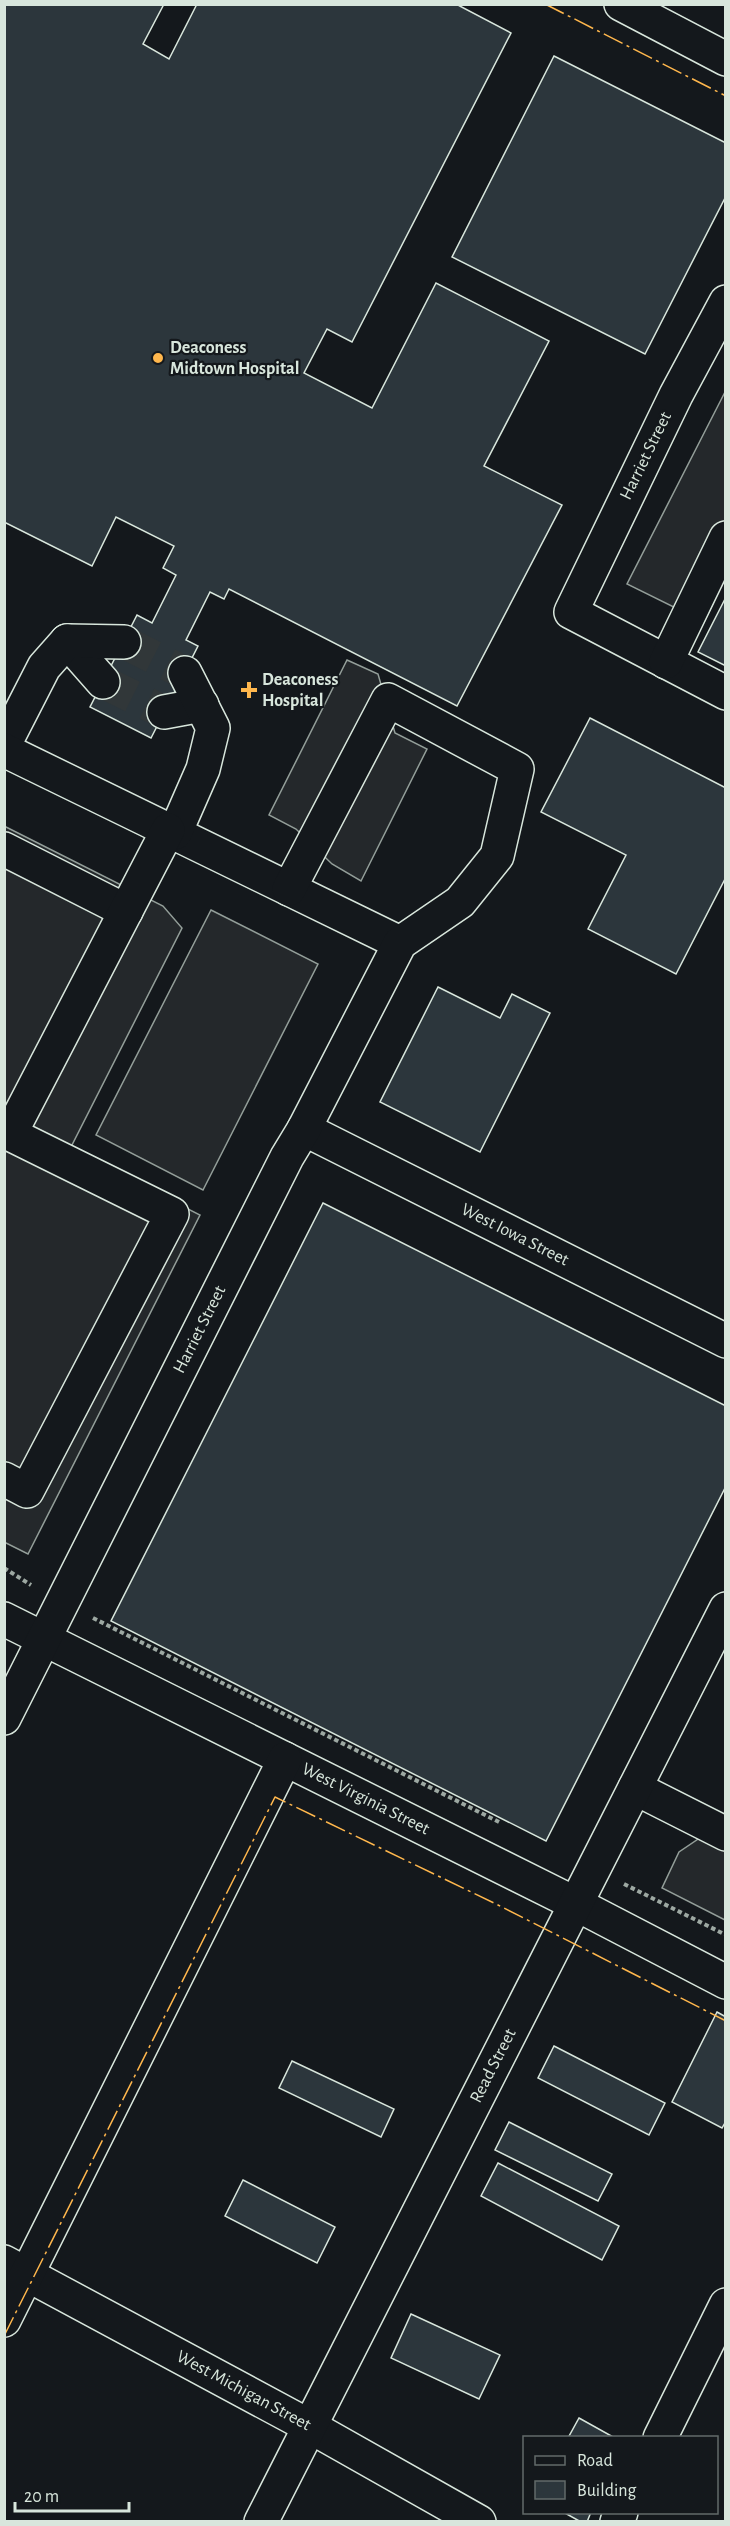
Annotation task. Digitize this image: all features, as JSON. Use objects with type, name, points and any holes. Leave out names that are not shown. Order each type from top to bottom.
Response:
[{"type":"street","points":[[621,4],[726,59]]},
{"type":"street","name":"Harriet Street","points":[[666,662],[571,612],[676,395],[726,302]]},
{"type":"street","points":[[726,538],[666,662],[726,693]]},
{"type":"street","points":[[67,640],[124,642]]},
{"type":"street","points":[[67,640],[103,682]]},
{"type":"street","points":[[4,745],[44,667],[67,640]]},
{"type":"street","points":[[4,1479],[27,1491],[172,1214],[10,1134],[126,911],[172,832],[203,769],[213,728],[185,673]]},
{"type":"street","points":[[4,750],[172,832],[289,889],[400,943],[460,902],[497,856],[517,769],[388,700],[289,889]]},
{"type":"street","points":[[164,712],[202,705]]},
{"type":"street","points":[[4,849],[126,911]]},
{"type":"street","name":"Harriet Street","points":[[4,1718],[287,1157],[304,1129],[400,943]]},
{"type":"street","name":"West Iowa Street","points":[[304,1129],[726,1341]]},
{"type":"street","name":"Read Street","points":[[261,2522],[502,2044],[726,1610]]},
{"type":"street","name":"West Virginia Street","points":[[4,1618],[576,1904],[726,1982]]},
{"type":"street","points":[[4,2320],[16,2268],[285,1759]]},
{"type":"street","points":[[635,1788],[726,1834]]},
{"type":"street","name":"West Michigan Street","points":[[16,2268],[309,2426],[479,2522]]},
{"type":"street","points":[[661,2436],[724,2310]]},
{"type":"path","points":[[4,1568],[30,1585]]},
{"type":"path","points":[[105,1624],[508,1827]]},
{"type":"path","points":[[620,1882],[726,1935]]},
{"type":"shaded area","points":[[725,392],[725,578],[704,622],[627,584]]},
{"type":"shaded area","points":[[347,660],[378,674],[395,733],[427,749],[361,881],[332,864],[296,829],[269,815]]},
{"type":"shaded area","points":[[4,826],[163,906],[182,928],[70,1149],[200,1215],[28,1554],[4,1542]]},
{"type":"shaded area","points":[[211,910],[318,964],[203,1190],[96,1135]]},
{"type":"shaded area","points":[[725,1821],[725,1920],[662,1888],[679,1852]]},
{"type":"building","name":"Deaconess Midtown Hospital","points":[[4,4],[164,4],[143,44],[169,59],[197,4],[456,4],[511,33],[352,342],[327,329],[304,373],[372,408],[436,283],[549,341],[484,466],[562,505],[457,706],[229,589],[224,599],[210,592],[186,640],[198,646],[151,738],[90,707],[137,615],[152,623],[176,575],[163,568],[174,546],[116,517],[92,566],[4,522]]},
{"type":"building","points":[[554,56],[726,143],[726,196],[645,354],[452,257]]},
{"type":"building","points":[[726,597],[726,666],[698,652]]},
{"type":"building","points":[[590,718],[726,788],[726,877],[676,974],[588,929],[626,855],[541,812]]},
{"type":"building","points":[[438,987],[500,1018],[512,994],[550,1013],[480,1152],[380,1102]]},
{"type":"building","points":[[323,1203],[726,1406],[726,1486],[546,1841],[111,1621]]},
{"type":"building","points":[[717,2012],[726,2017],[726,2121],[722,2128],[672,2102]]},
{"type":"building","points":[[554,2046],[665,2103],[649,2135],[538,2078]]},
{"type":"building","points":[[292,2061],[394,2109],[381,2137],[279,2088]]},
{"type":"building","points":[[509,2122],[612,2174],[598,2201],[495,2150]]},
{"type":"building","points":[[498,2163],[619,2226],[602,2260],[481,2196]]},
{"type":"building","points":[[243,2180],[335,2227],[317,2263],[225,2216]]},
{"type":"building","points":[[411,2314],[500,2355],[479,2399],[391,2358]]},
{"type":"building","points":[[579,2418],[611,2436],[569,2436]]},
{"type":"building","points":[[567,2514],[590,2514],[587,2522],[581,2522]]},
{"type":"tunnel","points":[[124,642],[185,673]]},
{"type":"tunnel","points":[[103,682],[164,712]]},
{"type":"power","points":[[545,4],[726,96]]},
{"type":"power","points":[[4,2336],[275,1797],[498,1905],[726,2021]]},
{"type":"place","name":"Deaconess Midtown Hospital","points":[[158,358]]},
{"type":"place","name":"Deaconess Hospital","points":[[249,690]]}]
